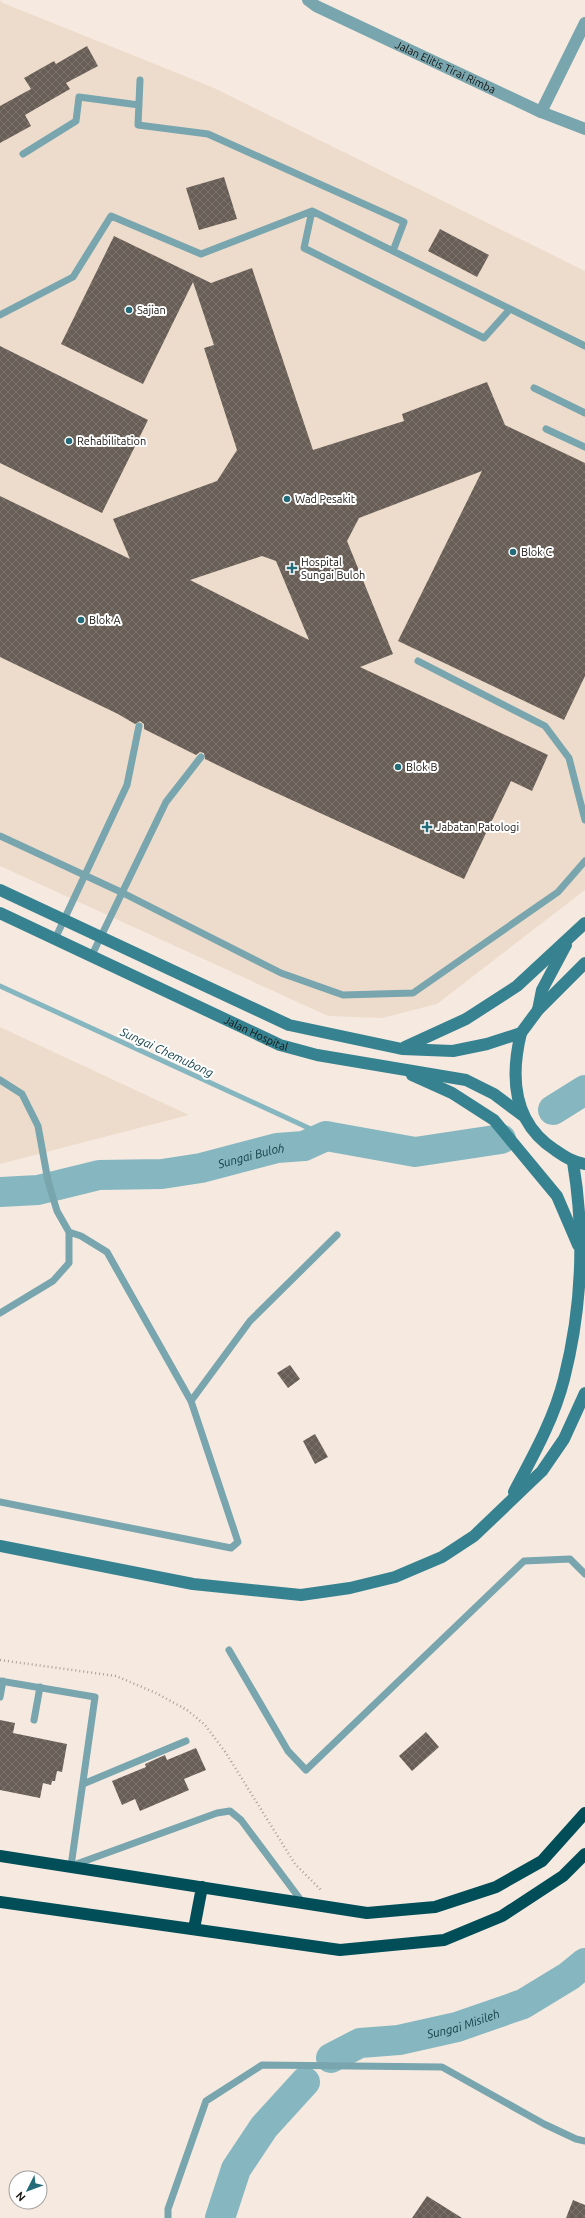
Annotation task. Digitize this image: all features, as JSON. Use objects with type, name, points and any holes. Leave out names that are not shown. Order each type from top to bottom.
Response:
[{"type":"highway","points":[[0,1856],[367,1913],[435,1907],[496,1887],[542,1861],[585,1812]]},
{"type":"highway","points":[[0,1902],[340,1950],[444,1940],[502,1916],[562,1876],[585,1854]]},
{"type":"highway","points":[[194,1930],[202,1887]]},
{"type":"main road","name":"Jalan Hospital","points":[[0,890],[289,1026],[402,1049],[453,1051],[487,1044],[521,1033]]},
{"type":"main road","name":"Jalan Hospital","points":[[0,913],[280,1045],[317,1055],[466,1080],[494,1094],[522,1115],[546,1144],[579,1163]]},
{"type":"main road","points":[[402,1049],[466,1019],[517,986],[585,923]]},
{"type":"main road","points":[[538,1010],[542,990],[570,938]]},
{"type":"main road","points":[[522,1115],[516,1082],[516,1051],[521,1033],[538,1010],[585,963]]},
{"type":"main road","points":[[396,1068],[452,1093],[494,1120],[557,1196],[581,1252]]},
{"type":"main road","points":[[511,1499],[545,1431],[564,1380],[578,1304],[581,1252],[579,1163]]},
{"type":"main road","points":[[0,1546],[193,1584],[300,1595],[350,1588],[395,1577],[442,1557],[474,1536],[546,1465],[564,1439],[585,1393]]},
{"type":"street","name":"Jalan Elitis Tirai Rimba","points":[[308,0],[316,6],[541,112],[585,129]]},
{"type":"street","points":[[541,112],[585,23]]},
{"type":"lane","points":[[140,80],[138,125],[208,134],[404,222],[393,251]]},
{"type":"lane","points":[[23,154],[76,121],[79,97],[139,105]]},
{"type":"lane","points":[[312,211],[304,248],[484,338],[510,309]]},
{"type":"lane","points":[[0,315],[73,277],[111,216],[201,254],[312,211],[585,346]]},
{"type":"lane","points":[[534,388],[585,413]]},
{"type":"lane","points":[[546,429],[585,447]]},
{"type":"lane","points":[[418,660],[545,726],[570,758],[585,820]]},
{"type":"lane","points":[[55,939],[126,785],[139,726]]},
{"type":"lane","points":[[91,957],[166,802],[201,757]]},
{"type":"lane","points":[[0,836],[123,893],[281,973],[342,995],[413,993],[558,892],[585,862]]},
{"type":"lane","points":[[0,1080],[22,1094],[38,1126],[48,1181],[54,1202],[57,1211],[69,1232],[69,1263],[53,1281],[0,1313]]},
{"type":"lane","points":[[0,1502],[231,1548],[238,1542],[191,1401],[107,1252],[81,1236],[69,1232]]},
{"type":"lane","points":[[191,1401],[250,1321],[337,1235]]},
{"type":"lane","points":[[229,1650],[288,1751],[306,1770],[524,1561],[570,1559],[585,1574]]},
{"type":"lane","points":[[0,1697],[2,1681],[95,1697],[71,1866],[217,1813],[230,1811],[241,1820],[303,1903]]},
{"type":"lane","points":[[34,1720],[40,1687]]},
{"type":"lane","points":[[83,1784],[186,1741]]},
{"type":"lane","points":[[168,2218],[168,2209],[206,2101],[262,2065],[442,2067],[544,2124],[576,2139],[585,2141]]},
{"type":"shaded area","name":"Hospital Sungai Buloh","points":[[0,0],[3,3],[212,87],[585,271],[585,890],[437,1004],[382,1018],[328,1016],[0,866]]},
{"type":"shaded area","points":[[0,1027],[189,1115],[0,1164]]},
{"type":"building","points":[[87,46],[98,66],[66,83],[70,89],[25,115],[31,126],[0,143],[0,106],[31,89],[24,78],[54,61],[56,64]]},
{"type":"building","points":[[224,177],[237,219],[199,230],[186,188]]},
{"type":"building","points":[[440,229],[489,255],[477,277],[428,251]]},
{"type":"building","points":[[114,236],[211,283],[252,268],[313,450],[404,421],[402,414],[487,382],[505,425],[585,463],[585,676],[564,720],[398,641],[482,471],[359,518],[347,541],[393,654],[360,667],[548,755],[532,791],[511,781],[464,879],[246,779],[205,759],[204,753],[200,752],[196,755],[144,729],[144,724],[140,721],[135,724],[118,714],[0,657],[0,496],[130,559],[113,519],[217,481],[237,450],[204,348],[214,345],[193,282],[143,384],[61,344]],"holes":[[[262,556],[276,561],[309,640],[190,580]]]},
{"type":"building","name":"Rehabilitation","points":[[0,346],[148,420],[102,513],[0,463]]},
{"type":"building","points":[[290,1365],[300,1379],[288,1388],[277,1373]]},
{"type":"building","points":[[315,1434],[328,1457],[315,1464],[303,1441]]},
{"type":"building","points":[[0,1720],[15,1723],[13,1733],[67,1744],[62,1772],[57,1771],[55,1781],[52,1781],[51,1785],[43,1783],[40,1798],[0,1790]]},
{"type":"building","points":[[426,1732],[439,1747],[412,1771],[399,1756]]},
{"type":"building","points":[[196,1748],[206,1770],[184,1779],[189,1790],[140,1811],[135,1799],[122,1805],[112,1781],[146,1767],[145,1764],[165,1755],[167,1760]]},
{"type":"building","points":[[427,2196],[462,2218],[412,2218]]},
{"type":"building","points":[[573,2200],[585,2205],[585,2218],[566,2218]]},
{"type":"waterway","name":"Sungai Chemubong","points":[[0,986],[326,1136]]},
{"type":"waterway","name":"Sungai Buloh","points":[[553,1110],[585,1090]]},
{"type":"waterway","name":"Sungai Buloh","points":[[0,1192],[38,1190],[99,1175],[162,1174],[201,1168],[277,1148],[304,1146],[326,1136],[415,1152],[501,1139]]},
{"type":"waterway","name":"Sungai Misileh","points":[[331,2058],[360,2043],[399,2040],[457,2027],[523,2004],[569,1976],[585,1963]]},
{"type":"waterway","name":"Sungai Misileh","points":[[220,2218],[236,2169],[264,2127],[305,2082]]},
{"type":"place","name":"Sajian","points":[[129,310]]},
{"type":"place","name":"Rehabilitation","points":[[69,441]]},
{"type":"place","name":"Wad Pesakit","points":[[287,499]]},
{"type":"place","name":"Blok C","points":[[513,552]]},
{"type":"place","name":"Hospital Sungai Buloh","points":[[292,568]]},
{"type":"place","name":"Blok A","points":[[81,620]]},
{"type":"place","name":"Blok B","points":[[398,767]]},
{"type":"place","name":"Jabatan Patologi","points":[[427,827]]}]
